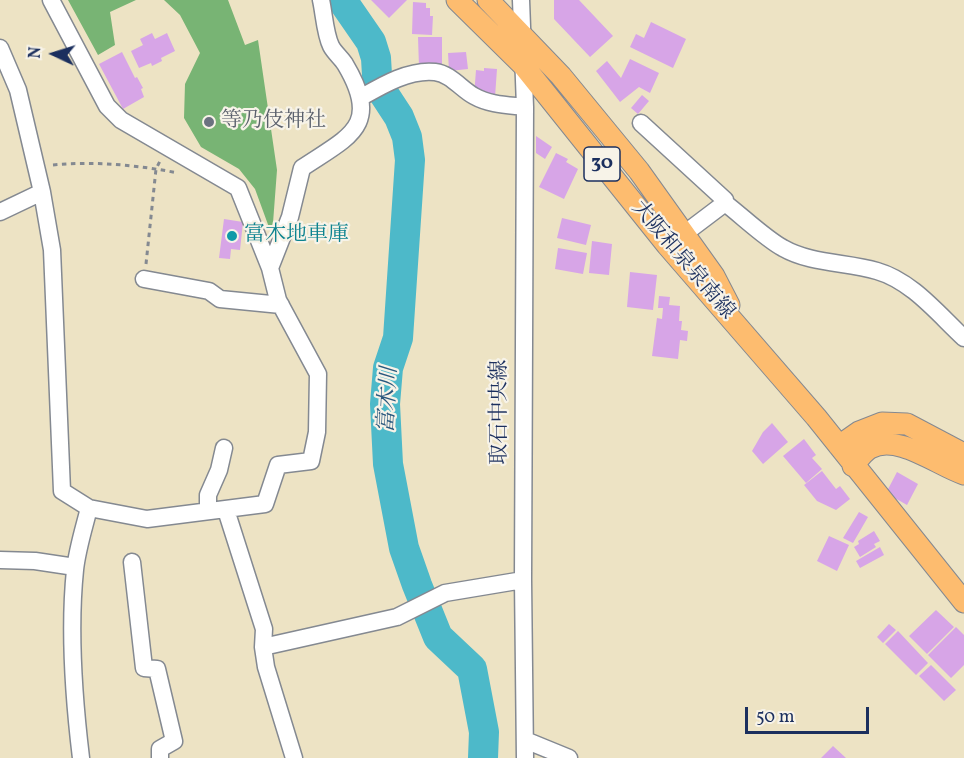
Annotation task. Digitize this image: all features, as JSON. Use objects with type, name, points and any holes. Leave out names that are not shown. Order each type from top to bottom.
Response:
[{"type":"main road","name":"大阪和泉泉南線","points":[[457,0],[523,65],[676,240],[714,276],[742,333],[839,446],[964,602]]},
{"type":"main road","name":"大阪和泉泉南線","points":[[488,0],[561,76],[639,171],[676,240]]},
{"type":"main road","points":[[839,446],[859,432],[882,423],[907,424],[964,454]]},
{"type":"main road","points":[[853,466],[868,449],[885,444],[902,446],[964,474]]},
{"type":"street","points":[[0,48],[18,90],[42,192],[52,250],[62,491],[89,508],[147,519],[265,504],[278,465],[311,461],[317,432],[318,374],[281,305],[270,268],[238,188],[121,120],[107,106],[51,0]]},
{"type":"street","points":[[321,0],[331,46],[372,91]]},
{"type":"street","name":"取石中央線","points":[[521,0],[525,107],[525,758]]},
{"type":"street","points":[[270,268],[290,217],[302,168],[350,136],[372,91],[416,73],[435,72],[448,76],[474,96],[495,104],[525,107]]},
{"type":"street","points":[[641,123],[725,200],[725,203],[781,248],[797,255],[878,271],[899,281],[915,292],[964,338]]},
{"type":"street","points":[[0,212],[42,192]]},
{"type":"street","points":[[676,240],[725,203]]},
{"type":"street","points":[[144,279],[209,291],[220,298],[281,305]]},
{"type":"street","points":[[208,511],[208,495],[219,470],[224,448]]},
{"type":"street","points":[[81,758],[77,725],[72,606],[75,567],[89,508]]},
{"type":"street","points":[[226,510],[264,629],[263,647],[266,667],[294,758]]},
{"type":"street","points":[[0,560],[35,561],[75,567]]},
{"type":"street","points":[[132,562],[144,668],[158,669],[174,741],[160,749],[160,758]]},
{"type":"street","points":[[263,647],[397,617],[445,593],[524,580]]},
{"type":"street","points":[[525,740],[569,758]]},
{"type":"path","points":[[144,279],[156,169],[168,146]]},
{"type":"path","points":[[36,167],[67,164],[156,169],[188,174]]},
{"type":"green space","points":[[68,0],[136,0],[110,12],[115,45],[98,55]]},
{"type":"green space","points":[[164,0],[228,0],[245,45],[258,40],[277,170],[273,223],[270,230],[255,189],[239,169],[201,147],[184,118],[185,84],[200,53],[180,15]]},
{"type":"building","points":[[371,0],[407,0],[389,18]]},
{"type":"building","points":[[554,0],[579,0],[613,36],[590,57],[554,19]]},
{"type":"building","points":[[413,2],[426,3],[426,8],[430,8],[430,16],[433,16],[432,35],[412,34]]},
{"type":"building","points":[[651,22],[686,39],[673,68],[630,47],[636,34],[644,38]]},
{"type":"building","points":[[152,33],[155,39],[167,33],[175,51],[152,66],[151,63],[139,68],[131,51],[143,45],[140,39]]},
{"type":"building","points":[[418,37],[442,37],[442,66],[419,67]]},
{"type":"building","points":[[122,52],[135,78],[137,77],[143,88],[141,89],[144,97],[123,109],[99,64]]},
{"type":"building","points":[[466,52],[468,69],[449,71],[448,53]]},
{"type":"building","points":[[630,59],[659,73],[650,93],[639,87],[620,102],[596,71],[607,61],[621,78]]},
{"type":"building","points":[[484,68],[497,69],[495,97],[474,96],[476,70],[484,71]]},
{"type":"building","points":[[642,95],[649,101],[638,114],[631,108]]},
{"type":"building","points":[[536,136],[552,147],[545,159],[536,153]]},
{"type":"building","points":[[556,153],[568,159],[566,162],[578,169],[564,199],[539,187]]},
{"type":"building","points":[[562,218],[591,225],[586,245],[557,238]]},
{"type":"building","name":"富木地車庫","points":[[224,219],[243,222],[240,250],[231,249],[230,259],[219,258]]},
{"type":"building","points":[[592,241],[612,244],[609,275],[589,273]]},
{"type":"building","points":[[558,248],[587,253],[583,274],[555,269]]},
{"type":"building","points":[[630,272],[657,275],[653,310],[627,307]]},
{"type":"building","points":[[659,296],[670,297],[669,305],[680,306],[681,330],[688,331],[687,341],[680,340],[678,359],[652,356],[657,318],[662,319],[663,308],[658,308]]},
{"type":"building","points":[[772,423],[788,442],[763,464],[752,451],[763,432]]},
{"type":"building","points":[[804,439],[816,455],[812,458],[822,469],[806,483],[783,456]]},
{"type":"building","points":[[822,471],[836,489],[840,486],[850,499],[836,510],[817,501],[804,485]]},
{"type":"building","points":[[897,472],[918,484],[907,505],[886,493]]},
{"type":"building","points":[[859,512],[868,517],[853,543],[843,538]]},
{"type":"building","points":[[874,531],[880,541],[874,544],[876,547],[860,557],[854,547],[859,544],[858,541]]},
{"type":"building","points":[[829,536],[849,545],[837,571],[817,561]]},
{"type":"building","points":[[880,547],[884,555],[860,568],[856,561]]},
{"type":"building","points":[[936,610],[954,627],[927,654],[909,636]]},
{"type":"building","points":[[889,624],[896,630],[883,643],[877,637]]},
{"type":"building","points":[[956,627],[964,635],[964,665],[951,678],[928,655]]},
{"type":"building","points":[[898,631],[928,663],[916,675],[885,644]]},
{"type":"building","points":[[931,665],[956,690],[944,701],[919,676]]},
{"type":"building","points":[[833,746],[846,758],[821,758]]},
{"type":"waterway","name":"富木川","points":[[342,0],[371,42],[382,91],[399,117],[407,137],[410,160],[398,338],[388,368],[385,404],[388,464],[404,548],[438,637],[472,669],[484,732],[483,758]]},
{"type":"place","name":"等乃伎神社","points":[[209,122]]},
{"type":"place","name":"富木地車庫","points":[[232,236]]}]
